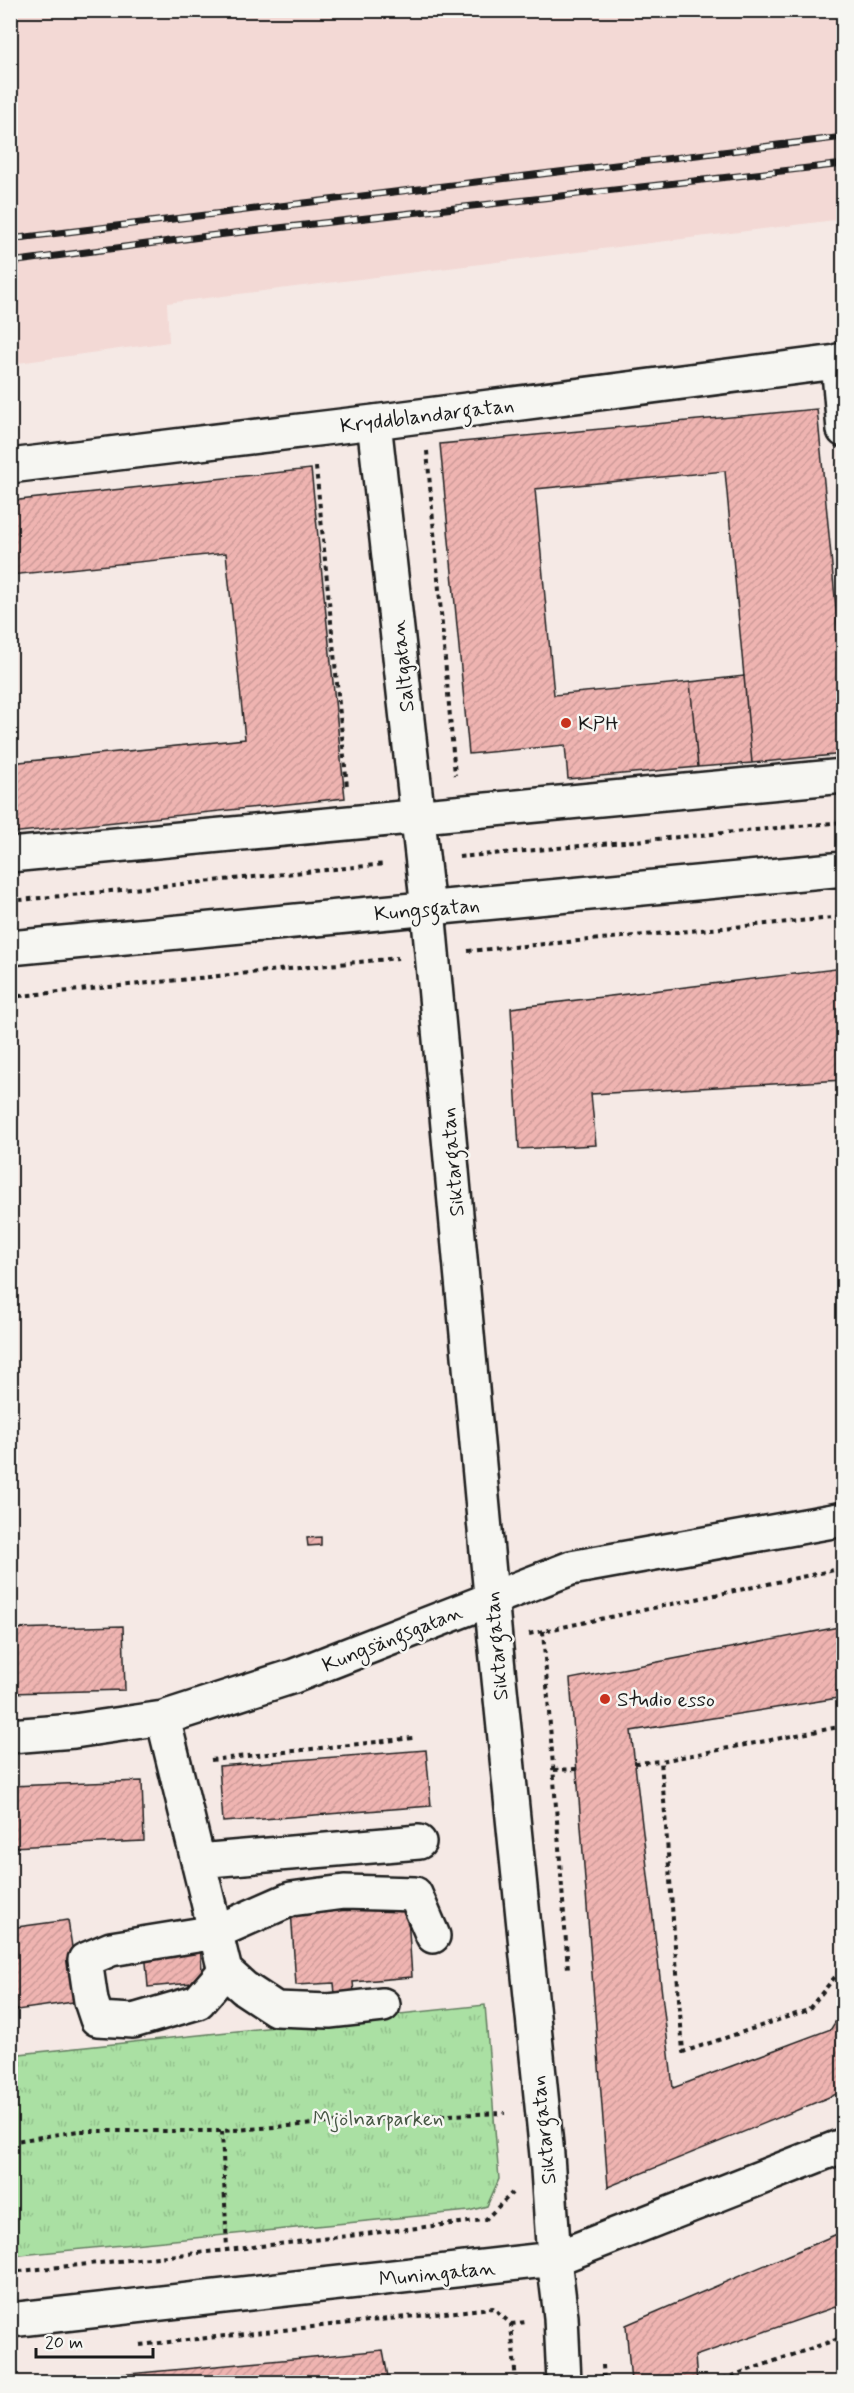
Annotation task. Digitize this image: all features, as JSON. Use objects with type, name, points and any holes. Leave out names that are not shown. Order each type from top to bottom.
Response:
[{"type":"street","name":"Kryddblandargatan","points":[[10,466],[424,416],[841,361]]},
{"type":"street","points":[[841,361],[843,430]]},
{"type":"street","name":"Saltgatan","points":[[375,422],[428,909]]},
{"type":"street","points":[[10,855],[843,776]]},
{"type":"street","name":"Kungsgatan","points":[[10,948],[843,869]]},
{"type":"street","name":"Siktargatan","points":[[428,909],[547,2156],[554,2259],[561,2317],[564,2382]]},
{"type":"street","name":"Kungsängsgatan","points":[[10,1736],[74,1731],[163,1718],[294,1676],[571,1568],[843,1519]]},
{"type":"street","points":[[163,1718],[225,1971],[244,1988],[276,2009],[329,2011],[383,2005]]},
{"type":"street","points":[[198,1861],[419,1842]]},
{"type":"street","points":[[225,1971],[198,2002],[133,2021],[97,2019],[91,2001],[85,1960],[111,1949],[216,1932],[291,1899],[344,1892],[415,1894],[433,1936]]},
{"type":"street","name":"Muningatan","points":[[10,2320],[554,2259],[843,2145]]},
{"type":"path","points":[[424,416],[459,812]]},
{"type":"path","points":[[312,430],[351,822]]},
{"type":"path","points":[[635,1763],[661,1761],[843,1725]]},
{"type":"path","points":[[175,1764],[413,1738]]},
{"type":"path","points":[[661,1761],[683,2052],[808,2010],[843,1966]]},
{"type":"path","points":[[554,1770],[577,1769]]},
{"type":"path","points":[[10,2142],[78,2131],[222,2131],[420,2116],[505,2113]]},
{"type":"path","points":[[222,2131],[227,2250]]},
{"type":"path","points":[[128,2347],[493,2308],[511,2324],[516,2382]]},
{"type":"path","points":[[714,2382],[843,2337]]},
{"type":"shaded area","points":[[10,11],[843,11],[843,219],[167,303],[169,342],[11,364]]},
{"type":"green space","name":"Mjölnarparken","points":[[485,2005],[499,2179],[487,2206],[469,2211],[11,2256],[10,2055]]},
{"type":"building","points":[[817,409],[844,692],[844,754],[752,763],[725,471],[535,489],[554,695],[690,682],[698,767],[568,779],[565,745],[469,754],[440,444]]},
{"type":"building","points":[[311,469],[345,798],[10,833],[10,763],[245,739],[226,553],[10,575],[10,501]]},
{"type":"building","points":[[744,676],[752,763],[698,767],[690,682]]},
{"type":"building","points":[[844,968],[844,1080],[591,1094],[596,1145],[519,1149],[511,1008]]},
{"type":"building","points":[[321,1537],[321,1545],[308,1546],[307,1538]]},
{"type":"building","points":[[123,1626],[125,1690],[10,1693],[10,1629]]},
{"type":"building","points":[[844,1626],[844,1697],[631,1731],[673,2088],[831,2029],[844,2008],[844,2091],[608,2187],[570,1679]]},
{"type":"building","points":[[426,1750],[431,1806],[223,1822],[219,1766]]},
{"type":"building","points":[[142,1781],[144,1841],[10,1847],[10,1786]]},
{"type":"building","points":[[407,1901],[412,1977],[353,1982],[354,1992],[335,1994],[334,1983],[296,1985],[291,1910]]},
{"type":"building","points":[[68,1920],[80,2001],[10,2011],[10,1928]]},
{"type":"building","points":[[200,1946],[203,1982],[148,1987],[145,1950]]},
{"type":"building","points":[[844,2231],[844,2304],[695,2356],[697,2382],[631,2382],[626,2325]]},
{"type":"building","points":[[383,2350],[389,2382],[41,2382],[303,2358]]},
{"type":"railway","points":[[10,239],[844,137]]},
{"type":"railway","points":[[10,262],[208,236],[844,164]]},
{"type":"place","name":"KPH","points":[[566,723]]},
{"type":"place","name":"Studio esso","points":[[605,1699]]}]
